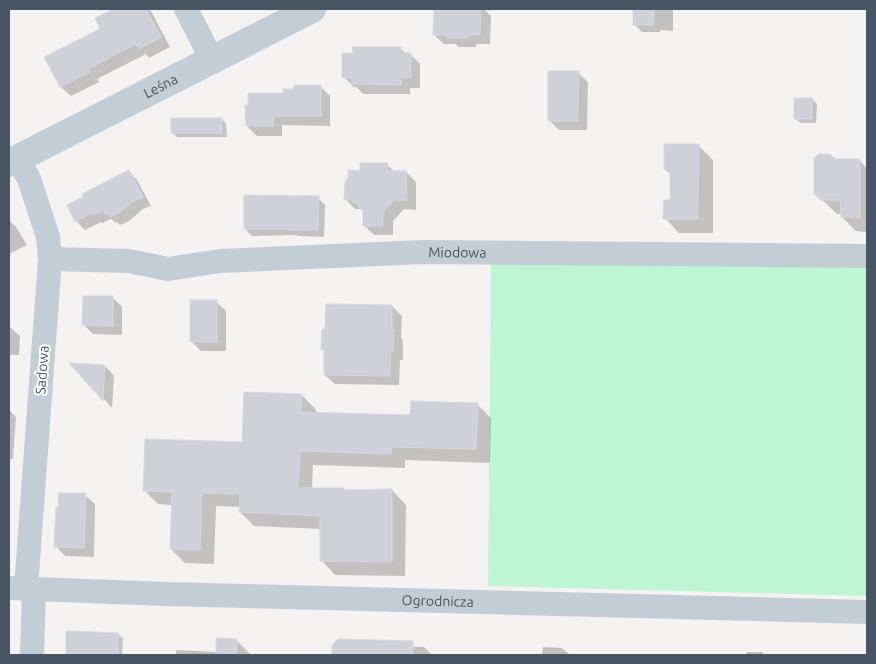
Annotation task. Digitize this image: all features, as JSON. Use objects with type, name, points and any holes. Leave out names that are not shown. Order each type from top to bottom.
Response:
[{"type":"street","points":[[186,9],[212,60]]},
{"type":"street","name":"Leśna","points":[[13,160],[312,9]]},
{"type":"street","name":"Sadowa","points":[[13,160],[29,179],[48,237],[50,259],[23,589],[32,655]]},
{"type":"street","name":"Miodowa","points":[[50,259],[129,261],[168,269],[220,261],[424,252],[867,256]]},
{"type":"street","name":"Ogrodnicza","points":[[23,589],[867,612]]},
{"type":"green space","points":[[491,260],[867,266],[867,596],[488,586]]},
{"type":"building","points":[[114,9],[146,9],[161,37],[139,49],[136,44],[88,69],[90,72],[60,87],[44,57],[100,29],[95,18]]},
{"type":"building","points":[[434,9],[481,9],[480,35],[467,35],[467,38],[447,38],[447,35],[433,35]]},
{"type":"building","points":[[633,9],[654,9],[653,25],[633,25]]},
{"type":"building","points":[[352,47],[401,47],[401,53],[411,53],[411,78],[401,78],[401,85],[352,84],[352,78],[342,78],[342,53],[353,53]]},
{"type":"building","points":[[548,71],[579,71],[578,121],[548,121]]},
{"type":"building","points":[[294,85],[321,85],[321,116],[273,116],[273,126],[246,126],[245,105],[248,105],[248,93],[283,93],[284,89],[294,89]]},
{"type":"building","points":[[794,98],[812,98],[812,119],[794,119]]},
{"type":"building","points":[[171,118],[222,118],[222,133],[171,133]]},
{"type":"building","points":[[664,144],[699,144],[698,219],[663,219],[664,200],[670,200],[670,170],[664,169]]},
{"type":"building","points":[[819,154],[830,154],[835,159],[860,159],[860,218],[841,217],[840,200],[821,200],[814,194],[814,158]]},
{"type":"building","points":[[360,163],[388,163],[387,171],[406,171],[407,200],[394,200],[383,211],[383,226],[363,226],[363,211],[352,200],[344,200],[348,170],[360,171]]},
{"type":"building","points":[[129,170],[143,197],[110,217],[103,210],[93,215],[92,213],[75,222],[67,205],[83,197],[82,194]]},
{"type":"building","points":[[244,195],[319,196],[318,230],[244,229]]},
{"type":"building","points":[[83,296],[113,296],[113,326],[82,325]]},
{"type":"building","points":[[190,300],[217,300],[217,342],[190,342]]},
{"type":"building","points":[[326,304],[392,305],[392,330],[394,330],[390,376],[324,375],[324,350],[321,350],[322,329],[325,329]]},
{"type":"building","points":[[69,363],[105,365],[103,401]]},
{"type":"building","points":[[244,392],[302,394],[301,412],[410,415],[411,401],[478,403],[476,449],[391,447],[391,454],[300,451],[298,488],[344,488],[344,490],[392,489],[392,562],[320,561],[320,516],[239,512],[240,494],[202,493],[200,550],[170,549],[172,492],[143,491],[145,439],[242,442]]},
{"type":"building","points":[[59,493],[86,493],[84,548],[54,547],[56,507],[58,507]]},
{"type":"building","points":[[66,631],[118,633],[118,655],[66,655]]},
{"type":"building","points":[[216,638],[237,639],[236,655],[216,655]]},
{"type":"building","points":[[338,639],[413,641],[413,655],[332,655],[332,645]]}]
